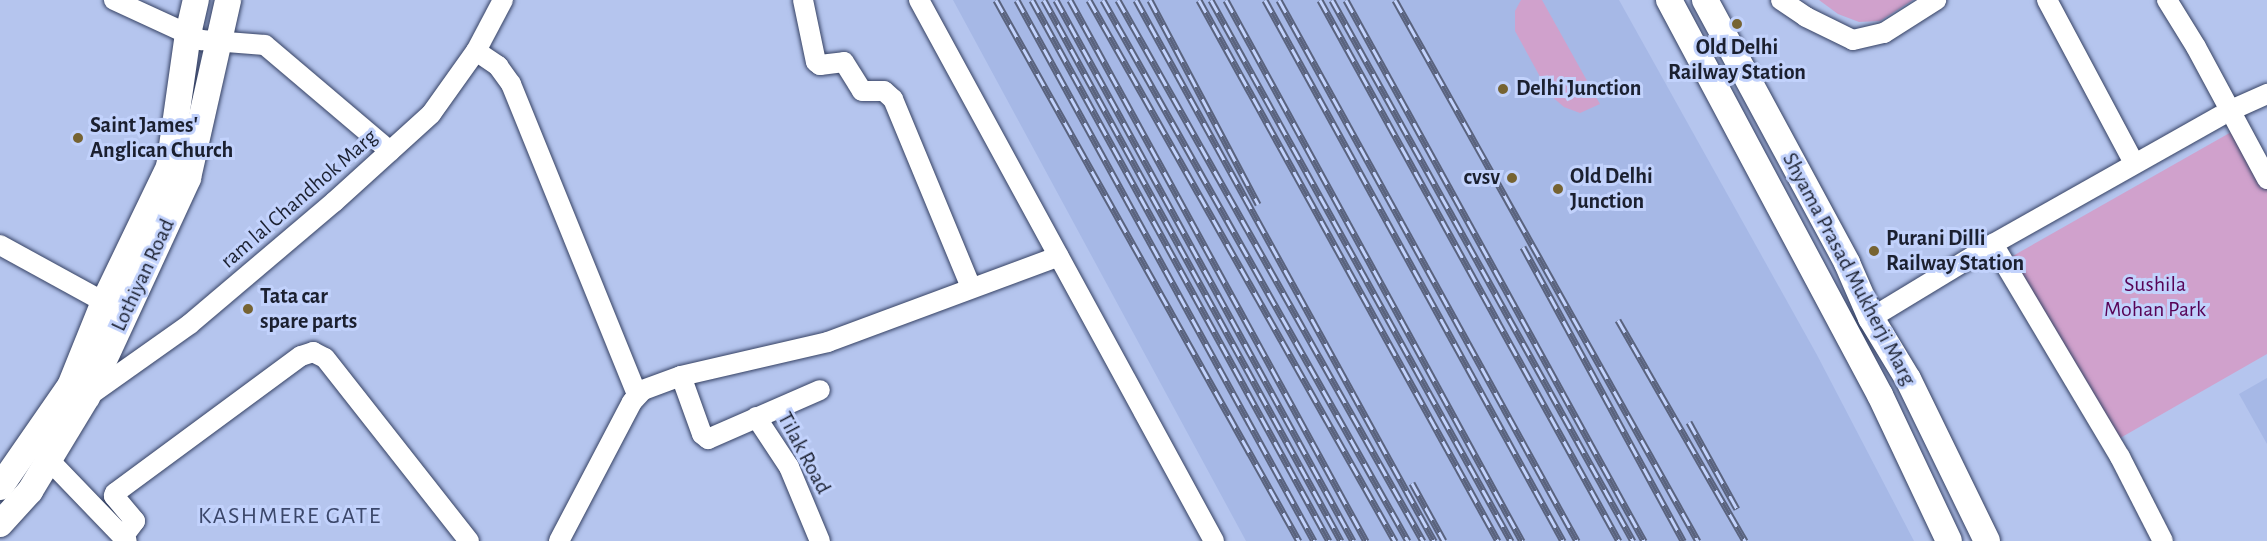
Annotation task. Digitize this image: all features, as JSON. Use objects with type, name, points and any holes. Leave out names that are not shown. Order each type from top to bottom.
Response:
[{"type":"main road","name":"Lothiyan Road","points":[[0,488],[70,386],[104,302],[169,167],[188,34],[196,0]]},
{"type":"main road","name":"Lothiyan Road","points":[[0,524],[30,491],[87,397],[188,178],[228,0]]},
{"type":"main road","name":"Shyama Prasad Mukherji Marg","points":[[1670,0],[1880,394],[1949,541]]},
{"type":"main road","name":"Shyama Prasad Mukherji Marg","points":[[1706,0],[1847,264],[1871,318],[1908,379],[1987,541]]},
{"type":"street","points":[[114,0],[208,42],[265,45],[390,151]]},
{"type":"street","name":"ram lal Chandhok Marg","points":[[87,397],[190,324],[431,114],[476,51],[503,0]]},
{"type":"street","points":[[803,0],[818,65],[844,62],[862,91],[884,91],[893,99],[971,287]]},
{"type":"street","points":[[919,0],[1214,541]]},
{"type":"street","points":[[1781,0],[1806,17],[1853,40],[1884,33],[1936,0]]},
{"type":"street","points":[[2047,0],[2134,163]]},
{"type":"street","points":[[2167,0],[2224,113],[2267,179]]},
{"type":"street","points":[[476,51],[498,66],[511,84],[637,394]]},
{"type":"street","points":[[1871,318],[1993,244],[2134,163],[2224,113],[2267,94]]},
{"type":"street","points":[[1993,244],[2120,457],[2163,541]]},
{"type":"street","points":[[0,245],[104,302]]},
{"type":"street","points":[[559,541],[637,394],[649,387],[681,376],[828,342],[1059,256]]},
{"type":"street","points":[[49,460],[125,539],[135,521],[114,496],[115,493],[301,356],[313,352],[325,358],[469,541]]},
{"type":"street","points":[[681,376],[704,437],[710,439],[756,417]]},
{"type":"street","name":"Tilak Road","points":[[819,390],[756,417],[789,467],[820,541]]},
{"type":"shaded area","points":[[953,0],[1619,0],[1817,355],[1914,541],[1246,541]]},
{"type":"shaded area","points":[[2267,378],[2267,444],[2239,394]]},
{"type":"green space","points":[[1521,0],[1542,0],[1600,104],[1580,113],[1564,107],[1550,95],[1515,31],[1515,11]]},
{"type":"green space","points":[[1819,0],[1913,0],[1880,21],[1859,22],[1838,14]]},
{"type":"green space","name":"Sushila Mohan Park","points":[[2233,131],[2267,190],[2267,354],[2115,441],[2011,257]]},
{"type":"railway","points":[[996,0],[1299,541]]},
{"type":"railway","points":[[1017,0],[1314,541]]},
{"type":"railway","points":[[1032,0],[1329,541]]},
{"type":"railway","points":[[1044,0],[1341,541]]},
{"type":"railway","points":[[1056,0],[1353,541]]},
{"type":"railway","points":[[1070,0],[1366,541]]},
{"type":"railway","points":[[1089,0],[1395,541]]},
{"type":"railway","points":[[1103,0],[1408,541]]},
{"type":"railway","points":[[1118,0],[1423,541]]},
{"type":"railway","points":[[1136,0],[1434,541]]},
{"type":"railway","points":[[1150,0],[1258,204]]},
{"type":"railway","points":[[1199,0],[1498,541]]},
{"type":"railway","points":[[1211,0],[1511,541]]},
{"type":"railway","points":[[1226,0],[1522,541]]},
{"type":"railway","points":[[1265,0],[1563,541]]},
{"type":"railway","points":[[1279,0],[1577,541]]},
{"type":"railway","points":[[1320,0],[1619,541]]},
{"type":"railway","points":[[1332,0],[1633,541]]},
{"type":"railway","points":[[1346,0],[1644,541]]},
{"type":"railway","points":[[1395,0],[1698,541]]},
{"type":"railway","points":[[1523,247],[1683,541]]},
{"type":"railway","points":[[1618,320],[1745,541]]},
{"type":"railway","points":[[1689,422],[1737,509]]},
{"type":"railway","points":[[1412,483],[1444,541]]},
{"type":"place","name":"Old Delhi Railway Station","points":[[1737,24]]},
{"type":"place","name":"Delhi Junction","points":[[1503,89]]},
{"type":"place","name":"Saint James' Anglican Church","points":[[78,138]]},
{"type":"place","name":"cvsv","points":[[1512,178]]},
{"type":"place","name":"Old Delhi Junction","points":[[1558,189]]},
{"type":"place","name":"Purani Dilli Railway Station","points":[[1874,251]]},
{"type":"place","name":"Tata car spare parts","points":[[248,309]]},
{"type":"district","name":"KASHMERE GATE","points":[[290,517]]}]
